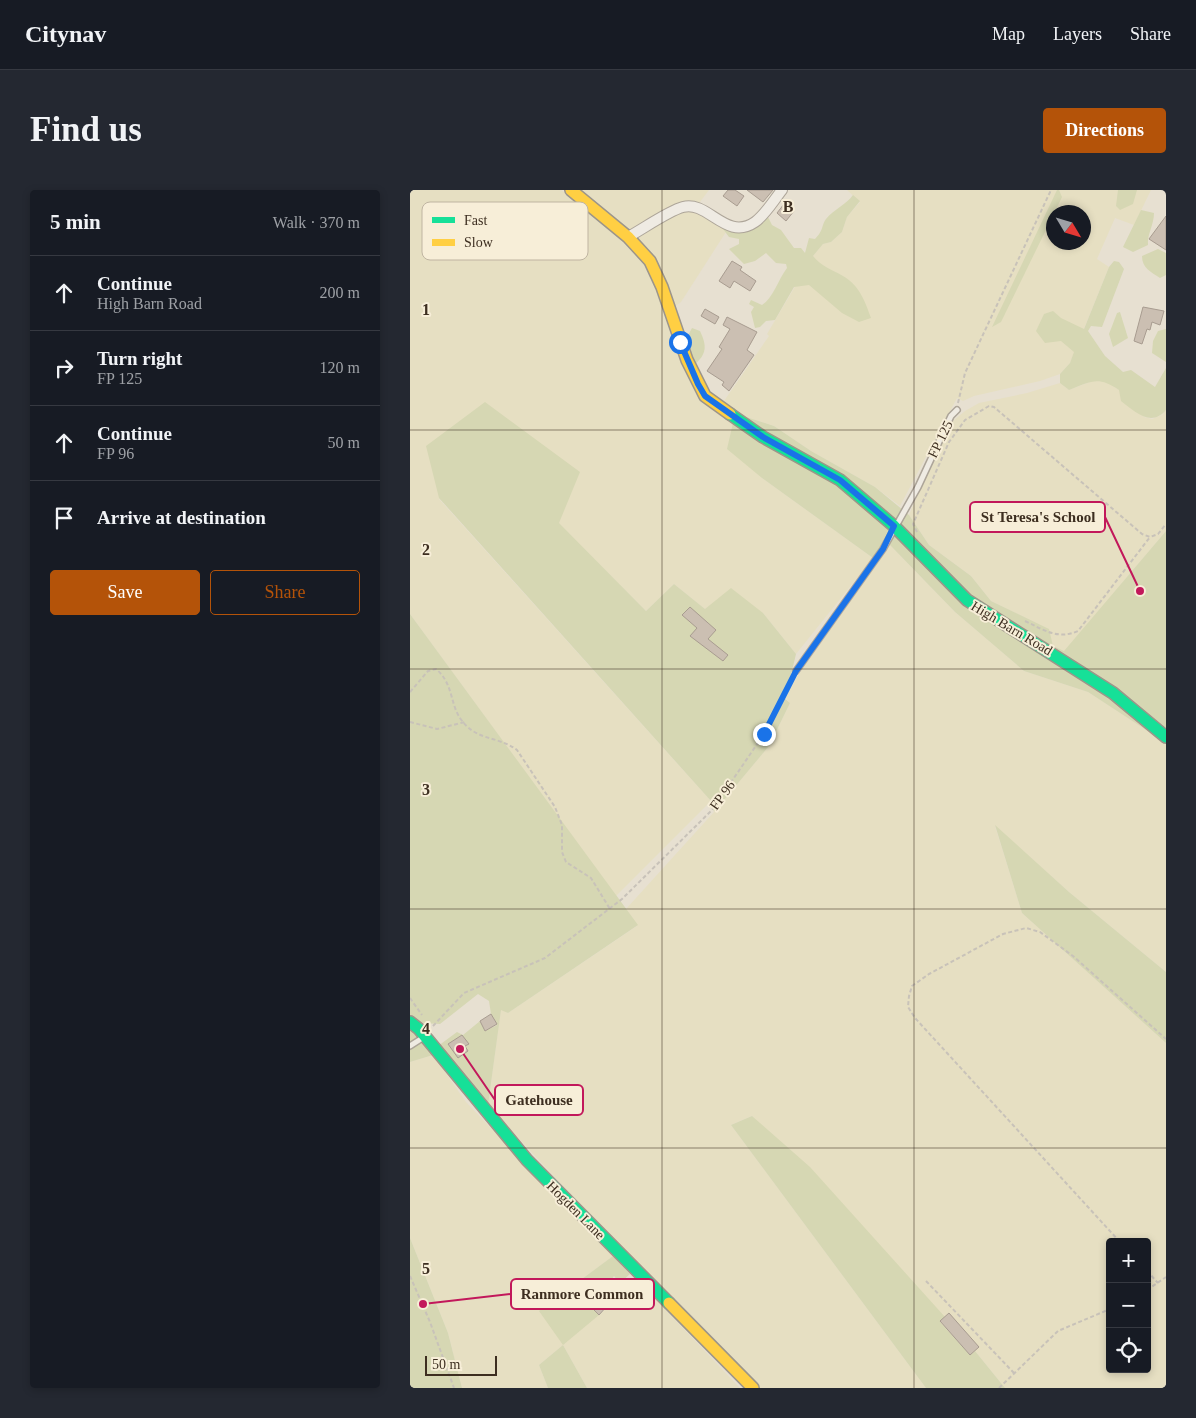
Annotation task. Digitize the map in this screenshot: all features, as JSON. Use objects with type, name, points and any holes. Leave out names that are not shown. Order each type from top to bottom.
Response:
[{"type":"street","name":"High Barn Road","points":[[571,190],[586,202]]},
{"type":"street","points":[[628,236],[683,207],[700,210],[734,228],[744,227],[755,222],[782,190]]},
{"type":"street","name":"High Barn Road","points":[[588,204],[628,236],[650,261],[662,287],[687,360],[705,396],[763,437],[840,480],[894,526],[967,600],[1113,693],[1166,737]]},
{"type":"street","name":"Hogden Lane","points":[[410,1022],[425,1036],[527,1160],[753,1388]]},
{"type":"lane","name":"FP 125","points":[[796,671],[883,549],[894,526],[918,487],[951,416],[958,410]]},
{"type":"lane","points":[[410,1046],[425,1036]]},
{"type":"path","name":"FP 125","points":[[958,410],[958,398],[965,373],[1051,190]]},
{"type":"path","points":[[918,532],[914,524],[949,442],[965,420],[990,406],[994,407],[1142,534],[1150,538]]},
{"type":"path","points":[[1023,620],[1056,636],[1068,635],[1078,631],[1150,538],[1158,534],[1166,524]]},
{"type":"path","points":[[410,692],[428,671],[436,670],[446,682],[459,716],[464,722],[474,732],[486,739],[508,744],[522,756],[555,807],[562,825],[562,852],[566,862],[591,878],[610,910]]},
{"type":"path","name":"FP 96","points":[[425,1036],[464,993],[545,958],[622,899],[712,810],[764,734],[796,671]]},
{"type":"path","points":[[410,722],[437,729],[464,722]]},
{"type":"path","points":[[1116,1238],[915,1018],[908,1008],[908,996],[912,986],[929,974],[1003,934],[1026,928],[1040,932],[1073,956],[1166,1039]]},
{"type":"path","points":[[410,998],[426,1020]]},
{"type":"path","points":[[1151,1275],[1158,1283]]},
{"type":"path","points":[[410,1276],[430,1322],[454,1388]]},
{"type":"path","points":[[1151,1287],[1166,1277]]},
{"type":"path","points":[[926,1281],[1014,1372]]},
{"type":"path","points":[[999,1388],[1058,1331],[1106,1311]]},
{"type":"shaded area","points":[[410,190],[561,190],[578,202],[422,202],[422,260],[588,260],[588,209],[604,221],[648,268],[678,349],[733,423],[762,478],[873,558],[796,654],[763,613],[705,609],[674,584],[646,611],[558,523],[439,499],[711,801],[616,896],[410,614]]},
{"type":"shaded area","points":[[579,190],[709,190],[694,210],[724,226],[726,232],[681,302],[674,307],[668,290]]},
{"type":"shaded area","points":[[847,190],[1151,190],[1134,225],[1115,218],[1097,259],[1109,267],[1070,363],[1060,374],[1040,381],[974,396],[963,401],[957,398],[900,506],[875,487],[811,451],[774,426],[740,415],[724,401],[769,336],[767,334],[813,256],[823,244],[831,242],[842,232],[847,217],[860,202]]},
{"type":"shaded area","points":[[1095,380],[1106,381],[1119,390],[1144,417],[1152,419],[1162,415],[1166,410],[1166,531],[1064,652],[1053,646],[1048,629],[991,601],[971,576],[929,545],[909,515],[941,440],[954,420],[965,411],[979,403],[1027,393],[1060,383],[1069,390]]},
{"type":"shaded area","points":[[890,545],[955,612],[1024,671],[1088,692],[1166,743],[1166,972],[1069,892],[995,826],[1022,913],[1166,1043],[1166,1388],[1005,1388],[975,1351],[970,1355],[752,1116],[731,1125],[926,1388],[758,1388],[560,1183],[488,1105],[501,1009],[508,1013],[637,926],[626,909],[714,812],[769,746],[790,703],[786,698],[792,684]]},
{"type":"shaded area","points":[[433,1055],[466,1102],[613,1256],[540,1311],[599,1315],[637,1280],[740,1388],[587,1388],[563,1345],[539,1365],[548,1388],[462,1388],[448,1333],[410,1238],[410,1062]]},
{"type":"green space","points":[[1057,190],[1059,190],[1062,197],[1058,205],[1050,205]]},
{"type":"green space","points":[[1118,190],[1137,190],[1133,204],[1120,210],[1116,206]]},
{"type":"green space","points":[[853,195],[860,201],[847,217],[842,232],[831,242],[823,244],[813,256],[823,265],[853,284],[864,300],[871,318],[859,322],[842,313],[809,285],[794,287],[775,320],[766,321],[760,327],[755,328],[751,312],[754,307],[749,304],[751,300],[762,305],[766,302],[787,268],[786,264],[776,263],[766,253],[755,261],[744,264],[729,249],[739,244],[739,239],[729,237],[723,229],[724,226],[734,230],[762,217],[768,217],[772,225],[781,230],[794,248],[801,248],[805,253],[809,238],[815,239],[826,219]]},
{"type":"green space","points":[[1141,210],[1154,213],[1153,222],[1148,245],[1133,252],[1123,247]]},
{"type":"green space","points":[[1046,213],[1046,230],[1001,322],[992,327]]},
{"type":"green space","points":[[1158,249],[1166,253],[1166,275],[1160,278],[1145,267],[1142,260],[1142,256]]},
{"type":"green space","points":[[1114,261],[1119,262],[1124,269],[1102,327],[1091,326],[1088,331],[1105,356],[1123,372],[1131,370],[1155,387],[1166,368],[1166,410],[1154,418],[1143,416],[1131,409],[1121,401],[1119,390],[1100,381],[1089,382],[1069,390],[1060,383],[1060,374],[1070,363],[1074,352],[1061,341],[1045,343],[1036,331],[1044,314],[1053,311],[1061,318],[1084,329],[1109,267]]},
{"type":"green space","points":[[1120,312],[1128,338],[1113,347],[1109,334],[1117,313]]},
{"type":"green space","points":[[692,328],[700,331],[705,345],[701,357],[694,365],[685,341]]},
{"type":"green space","points":[[1166,329],[1166,362],[1152,353],[1153,341],[1158,331]]},
{"type":"green space","points":[[485,402],[580,472],[559,523],[646,611],[674,584],[705,609],[731,588],[763,613],[796,654],[790,679],[782,696],[790,703],[769,746],[714,812],[711,801],[439,498],[426,446]]},
{"type":"green space","points":[[740,415],[774,426],[811,451],[875,487],[909,515],[929,545],[971,576],[991,601],[1049,629],[1053,646],[1064,651],[1166,531],[1166,743],[1088,692],[1024,671],[955,612],[890,545],[884,542],[873,558],[762,478],[727,449],[733,423]]},
{"type":"green space","points":[[410,614],[638,925],[508,1013],[501,1010],[488,1105],[438,1046],[457,1032],[463,1035],[480,1021],[485,1031],[497,1025],[491,1014],[489,1001],[478,994],[440,1024],[421,1023],[433,1055],[410,1062]]},
{"type":"green space","points":[[995,825],[1069,892],[1166,972],[1166,1043],[1022,913]]},
{"type":"green space","points":[[752,1116],[810,1167],[945,1317],[940,1322],[970,1355],[975,1351],[1005,1388],[926,1388],[731,1125]]},
{"type":"green space","points":[[410,1238],[448,1333],[462,1388],[410,1388]]},
{"type":"green space","points":[[613,1256],[630,1274],[620,1283],[614,1276],[609,1283],[605,1278],[600,1282],[597,1279],[580,1296],[599,1315],[563,1345],[539,1311]]},
{"type":"green space","points":[[563,1345],[587,1388],[548,1388],[539,1365]]},
{"type":"building","points":[[728,190],[735,190],[744,196],[737,206],[723,196]]},
{"type":"building","points":[[747,190],[773,190],[763,202]]},
{"type":"building","points":[[784,204],[794,211],[786,221],[777,213]]},
{"type":"building","points":[[1166,216],[1166,250],[1149,239]]},
{"type":"building","points":[[732,261],[742,267],[740,270],[756,281],[750,291],[734,281],[730,288],[719,281]]},
{"type":"building","points":[[1143,307],[1164,311],[1160,325],[1152,322],[1150,330],[1147,329],[1142,344],[1134,341]]},
{"type":"building","points":[[705,309],[719,317],[715,324],[701,316]]},
{"type":"building","points":[[727,317],[757,332],[747,350],[754,355],[729,391],[722,385],[724,382],[707,371],[722,349],[719,347],[730,329],[723,325]]},
{"type":"building","points":[[690,607],[716,630],[708,639],[728,655],[723,661],[690,636],[697,628],[682,615]]},
{"type":"building","points":[[491,1014],[497,1024],[485,1031],[480,1021]]},
{"type":"building","points":[[462,1035],[469,1044],[465,1046],[468,1051],[458,1058],[448,1044]]},
{"type":"building","points":[[597,1279],[611,1291],[608,1294],[610,1296],[604,1303],[607,1306],[599,1315],[585,1301],[594,1292],[589,1287]]},
{"type":"building","points":[[949,1313],[979,1347],[970,1355],[940,1321]]},
{"type":"traffic: fast","points":[[730,414],[763,437],[840,480],[894,526],[967,600],[1113,693],[1166,737]]},
{"type":"traffic: fast","points":[[410,1022],[419,1029],[527,1160],[669,1303]]},
{"type":"traffic: slow","points":[[571,190],[586,202]]},
{"type":"traffic: slow","points":[[588,204],[628,237],[650,261],[662,287],[687,360],[705,396],[730,414]]},
{"type":"traffic: slow","points":[[669,1303],[753,1388]]},
{"type":"place","name":"St Teresa's School","points":[[1140,591]]},
{"type":"place","name":"Gatehouse","points":[[460,1049]]},
{"type":"place","name":"Ranmore Common","points":[[423,1304]]},
{"type":"route","points":[[680,342],[705,396],[763,437],[840,480],[894,526],[883,549],[796,671],[764,734]]}]
